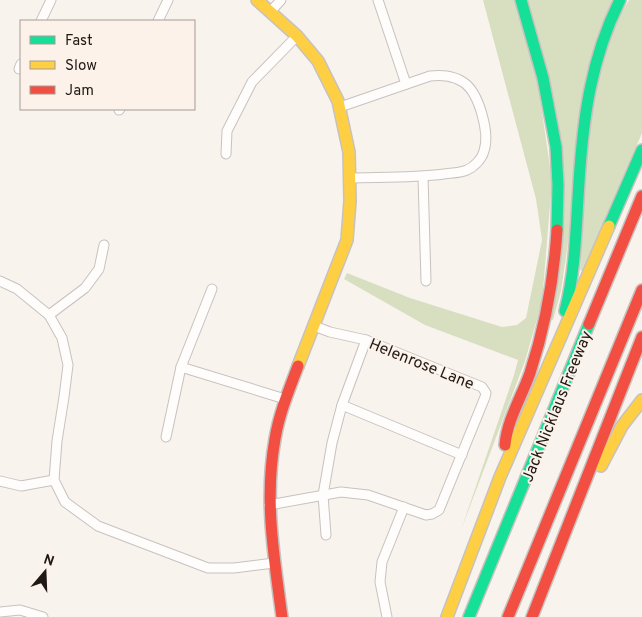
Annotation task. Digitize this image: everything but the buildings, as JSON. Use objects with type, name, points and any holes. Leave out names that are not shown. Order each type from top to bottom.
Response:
[{"type":"main road","points":[[257,0],[297,36],[318,61],[338,100],[349,152],[350,200],[347,240],[334,277],[284,398],[271,465],[270,525],[282,617]]},
{"type":"main road","points":[[500,477],[506,434],[532,368],[545,315],[554,264],[558,202],[557,158],[550,109],[534,41],[521,0]]},
{"type":"main road","points":[[548,367],[567,301],[576,242],[579,182],[587,96],[606,32],[620,0]]},
{"type":"main road","points":[[447,617],[500,477],[642,150]]},
{"type":"main road","name":"Jack Nicklaus Freeway","points":[[469,617],[642,196]]},
{"type":"main road","points":[[508,617],[642,290]]},
{"type":"main road","points":[[532,617],[642,337]]},
{"type":"main road","points":[[532,617],[599,471],[622,426],[642,400]]},
{"type":"street","points":[[41,20],[51,0]]},
{"type":"street","points":[[158,20],[168,0]]},
{"type":"street","points":[[271,11],[281,0]]},
{"type":"street","points":[[378,0],[406,84]]},
{"type":"street","points":[[226,154],[228,131],[252,82],[297,36]]},
{"type":"street","points":[[340,107],[430,76],[444,74],[464,82],[477,99],[487,140],[484,152],[477,164],[466,171],[423,177],[349,178]]},
{"type":"street","points":[[423,177],[426,281]]},
{"type":"street","points":[[50,315],[85,288],[99,269],[104,245]]},
{"type":"street","points":[[0,280],[17,289],[50,315],[62,338],[68,366],[57,441],[54,480],[65,502],[98,526],[208,568],[234,568],[274,563]]},
{"type":"street","points":[[166,436],[181,367],[212,289]]},
{"type":"street","name":"Helenrose Lane","points":[[314,326],[330,332],[366,340],[482,387],[484,390],[485,397],[439,510],[432,514],[426,514],[404,507]]},
{"type":"street","points":[[326,535],[323,495],[332,443],[342,405],[366,340]]},
{"type":"street","points":[[181,367],[284,398]]},
{"type":"street","points":[[342,405],[462,455]]},
{"type":"street","points":[[0,481],[21,486],[54,480]]},
{"type":"street","points":[[270,505],[341,492],[368,495],[404,507],[382,562],[380,582],[387,617]]},
{"type":"street","points":[[0,612],[20,610],[43,617]]},
{"type":"green space","points":[[483,0],[517,0],[533,49],[552,181],[542,302],[525,361],[461,530],[518,360],[425,325],[344,279],[347,273],[410,298],[502,327],[517,325],[526,318],[542,240],[536,199]]},
{"type":"green space","points":[[528,0],[612,0],[569,236],[561,291],[553,320],[550,319],[563,217]]},
{"type":"green space","points":[[629,0],[642,0],[642,133],[583,271],[580,270],[586,167],[595,95],[603,61],[614,29]]},
{"type":"traffic: fast","points":[[521,0],[543,78],[556,147],[558,185],[557,230]]},
{"type":"traffic: fast","points":[[565,311],[573,263],[583,135],[590,89],[602,44],[620,0]]},
{"type":"traffic: fast","points":[[609,226],[642,150]]},
{"type":"traffic: fast","points":[[469,617],[589,324]]},
{"type":"traffic: slow","points":[[257,0],[297,36],[318,61],[338,101],[349,152],[350,201],[347,240],[298,366]]},
{"type":"traffic: slow","points":[[447,617],[500,477],[609,226]]},
{"type":"traffic: slow","points":[[601,466],[622,426],[642,400]]},
{"type":"traffic: jam","points":[[589,324],[642,196]]},
{"type":"traffic: jam","points":[[505,445],[509,426],[530,373],[540,338],[554,266],[557,230]]},
{"type":"traffic: jam","points":[[508,617],[642,290]]},
{"type":"traffic: jam","points":[[532,617],[642,337]]},
{"type":"traffic: jam","points":[[282,617],[271,528],[270,484],[279,420],[298,366]]}]
